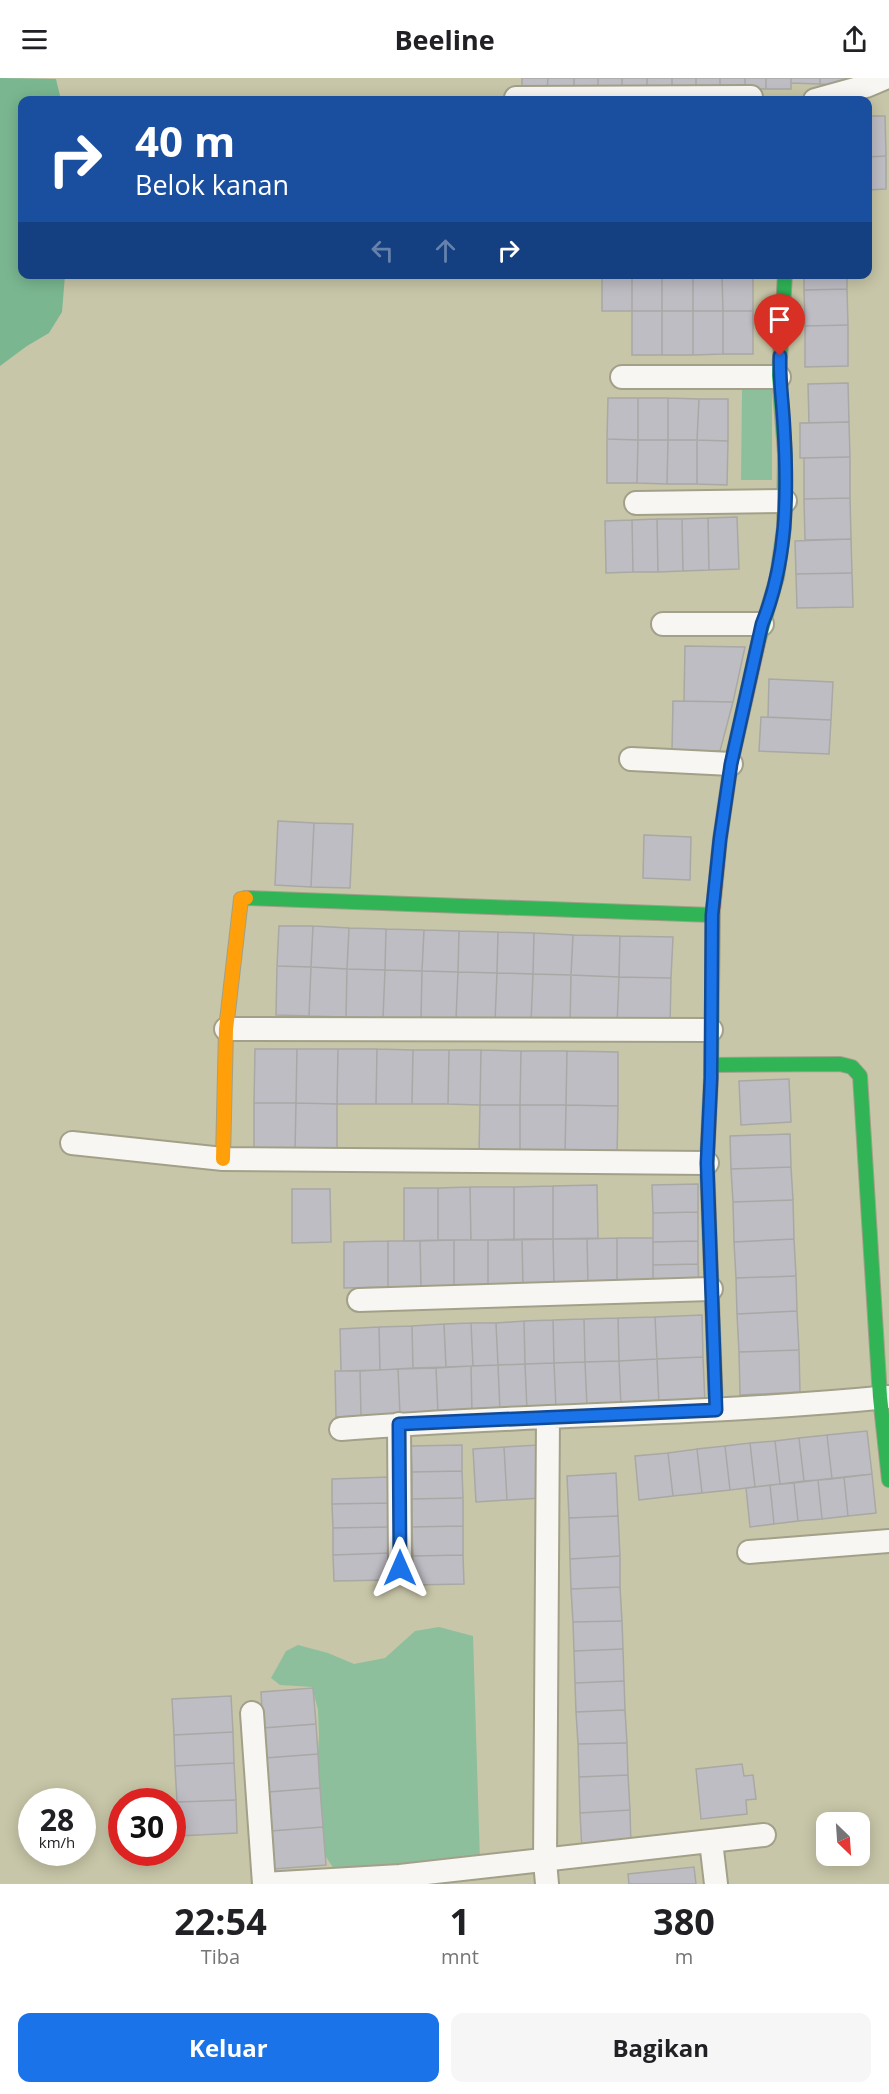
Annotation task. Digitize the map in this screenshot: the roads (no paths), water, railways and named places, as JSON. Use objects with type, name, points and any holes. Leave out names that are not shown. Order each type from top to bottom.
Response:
[{"type":"street","points":[[828,96],[885,78],[889,97]]},
{"type":"street","points":[[516,92],[704,96]]},
{"type":"street","points":[[716,1410],[707,1163],[711,1065],[712,915],[731,764],[762,624],[771,602],[782,554],[785,501],[784,430],[779,376],[785,279]]},
{"type":"street","points":[[622,377],[779,376]]},
{"type":"street","points":[[636,503],[785,501]]},
{"type":"street","points":[[663,624],[762,624]]},
{"type":"street","points":[[631,759],[731,764]]},
{"type":"street","points":[[223,1159],[226,1029],[241,899],[712,915]]},
{"type":"street","points":[[226,1029],[711,1030]]},
{"type":"street","points":[[711,1065],[840,1064],[852,1067],[860,1076],[889,1480]]},
{"type":"street","points":[[72,1143],[223,1159],[707,1163]]},
{"type":"street","points":[[359,1300],[711,1289]]},
{"type":"street","points":[[341,1429],[399,1424],[716,1410],[884,1397]]},
{"type":"street","points":[[547,1884],[545,1861],[548,1418]]},
{"type":"street","points":[[399,1424],[400,1568]]},
{"type":"street","points":[[749,1552],[889,1541]]},
{"type":"street","points":[[252,1713],[264,1884],[400,1880],[764,1835]]},
{"type":"street","points":[[711,1841],[716,1884]]}]
